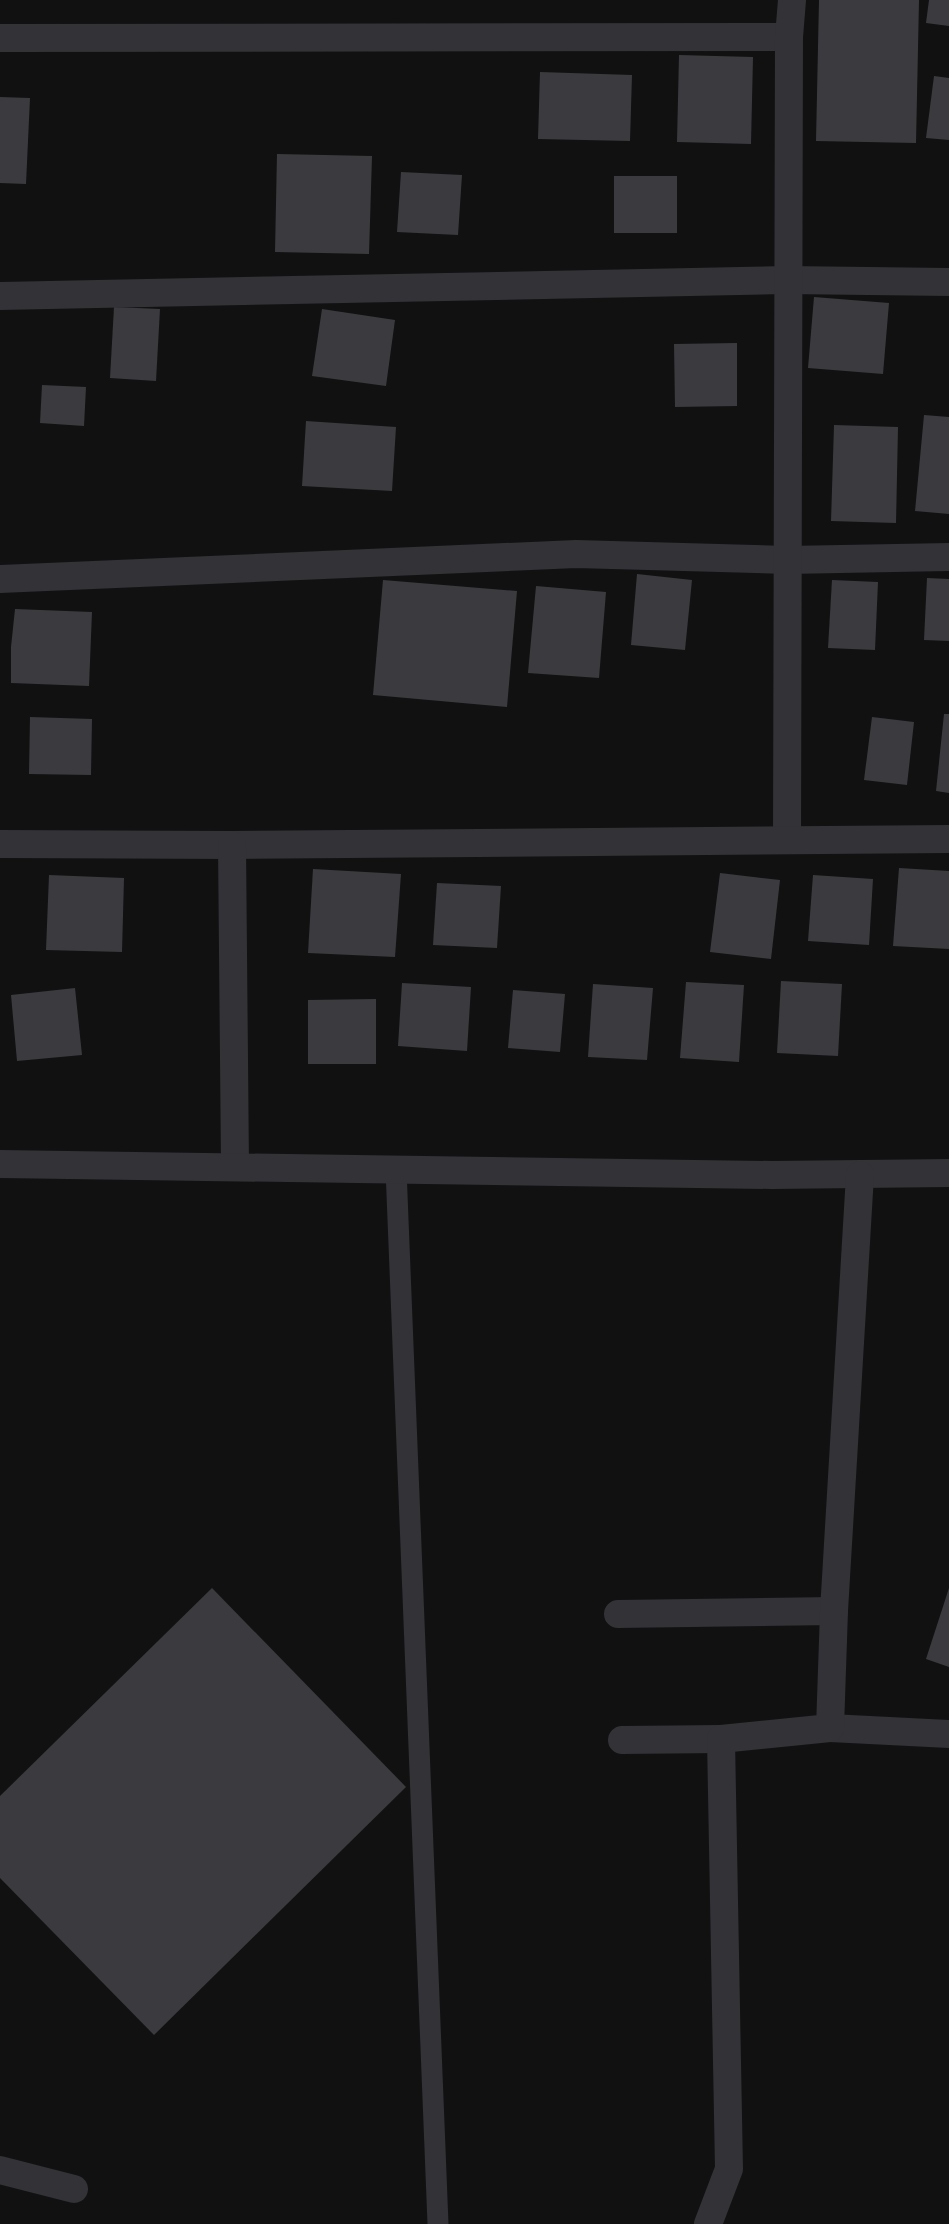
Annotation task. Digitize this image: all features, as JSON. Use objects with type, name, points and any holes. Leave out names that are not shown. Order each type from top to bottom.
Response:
[{"type":"street","points":[[787,840],[787,280],[789,37],[792,0]]},
{"type":"street","points":[[0,38],[789,37]]},
{"type":"street","points":[[0,296],[787,280],[949,282]]},
{"type":"street","points":[[0,579],[576,554],[787,560],[949,557]]},
{"type":"street","points":[[0,844],[232,845],[949,839]]},
{"type":"street","points":[[232,845],[235,1166]]},
{"type":"street","points":[[0,1164],[860,1174],[949,1173]]},
{"type":"street","points":[[830,1728],[834,1611],[860,1174]]},
{"type":"street","points":[[618,1614],[834,1611]]},
{"type":"street","points":[[622,1740],[720,1739],[830,1728],[949,1734]]},
{"type":"street","points":[[708,2224],[729,2169],[720,1739]]},
{"type":"street","points":[[0,2170],[74,2189]]},
{"type":"lane","points":[[396,1169],[438,2224]]},
{"type":"building","points":[[819,0],[919,0],[916,143],[816,141]]},
{"type":"building","points":[[929,0],[949,0],[949,26],[926,23]]},
{"type":"building","points":[[679,55],[753,57],[751,144],[677,142]]},
{"type":"building","points":[[540,72],[632,75],[630,141],[538,139]]},
{"type":"building","points":[[934,76],[949,78],[949,140],[926,138]]},
{"type":"building","points":[[0,97],[30,98],[26,184],[0,183]]},
{"type":"building","points":[[277,154],[372,156],[369,254],[275,252]]},
{"type":"building","points":[[401,172],[462,175],[458,235],[397,232]]},
{"type":"building","points":[[614,176],[677,176],[677,233],[614,233]]},
{"type":"building","points":[[814,297],[889,303],[883,374],[808,368]]},
{"type":"building","points":[[114,307],[160,309],[156,381],[110,378]]},
{"type":"building","points":[[322,309],[395,320],[386,386],[312,376]]},
{"type":"building","points":[[737,343],[737,406],[675,407],[674,344]]},
{"type":"building","points":[[42,385],[86,387],[84,426],[40,423]]},
{"type":"building","points":[[924,415],[949,417],[949,514],[915,511]]},
{"type":"building","points":[[306,421],[396,427],[392,491],[302,486]]},
{"type":"building","points":[[834,425],[898,427],[896,523],[831,521]]},
{"type":"building","points":[[637,574],[692,580],[685,650],[631,645]]},
{"type":"building","points":[[927,578],[949,579],[949,641],[924,640]]},
{"type":"building","points":[[383,580],[517,591],[507,707],[373,695]]},
{"type":"building","points":[[832,580],[878,582],[875,650],[828,648]]},
{"type":"building","points":[[536,586],[606,592],[599,678],[528,673]]},
{"type":"building","points":[[15,609],[92,612],[89,686],[11,683],[11,647]]},
{"type":"building","points":[[944,714],[949,714],[949,793],[936,791]]},
{"type":"building","points":[[30,717],[92,719],[91,775],[29,774]]},
{"type":"building","points":[[872,717],[914,722],[907,785],[864,780]]},
{"type":"building","points":[[899,868],[949,871],[949,949],[893,946]]},
{"type":"building","points":[[313,869],[401,874],[395,957],[308,953]]},
{"type":"building","points":[[720,873],[780,880],[771,959],[710,952]]},
{"type":"building","points":[[49,875],[124,878],[122,952],[46,950]]},
{"type":"building","points":[[813,875],[873,879],[869,945],[808,941]]},
{"type":"building","points":[[437,883],[501,886],[497,948],[433,945]]},
{"type":"building","points":[[781,981],[842,984],[838,1056],[777,1053]]},
{"type":"building","points":[[686,982],[744,985],[739,1062],[680,1058]]},
{"type":"building","points":[[402,983],[471,987],[467,1051],[398,1046]]},
{"type":"building","points":[[593,984],[653,988],[647,1060],[588,1057]]},
{"type":"building","points":[[75,988],[82,1055],[17,1061],[11,995]]},
{"type":"building","points":[[513,990],[565,994],[560,1052],[508,1048]]},
{"type":"building","points":[[376,999],[376,1064],[308,1064],[308,1000]]},
{"type":"building","points":[[212,1588],[406,1787],[154,2035],[0,1878],[0,1796]]},
{"type":"building","points":[[949,1588],[949,1667],[926,1659]]}]
